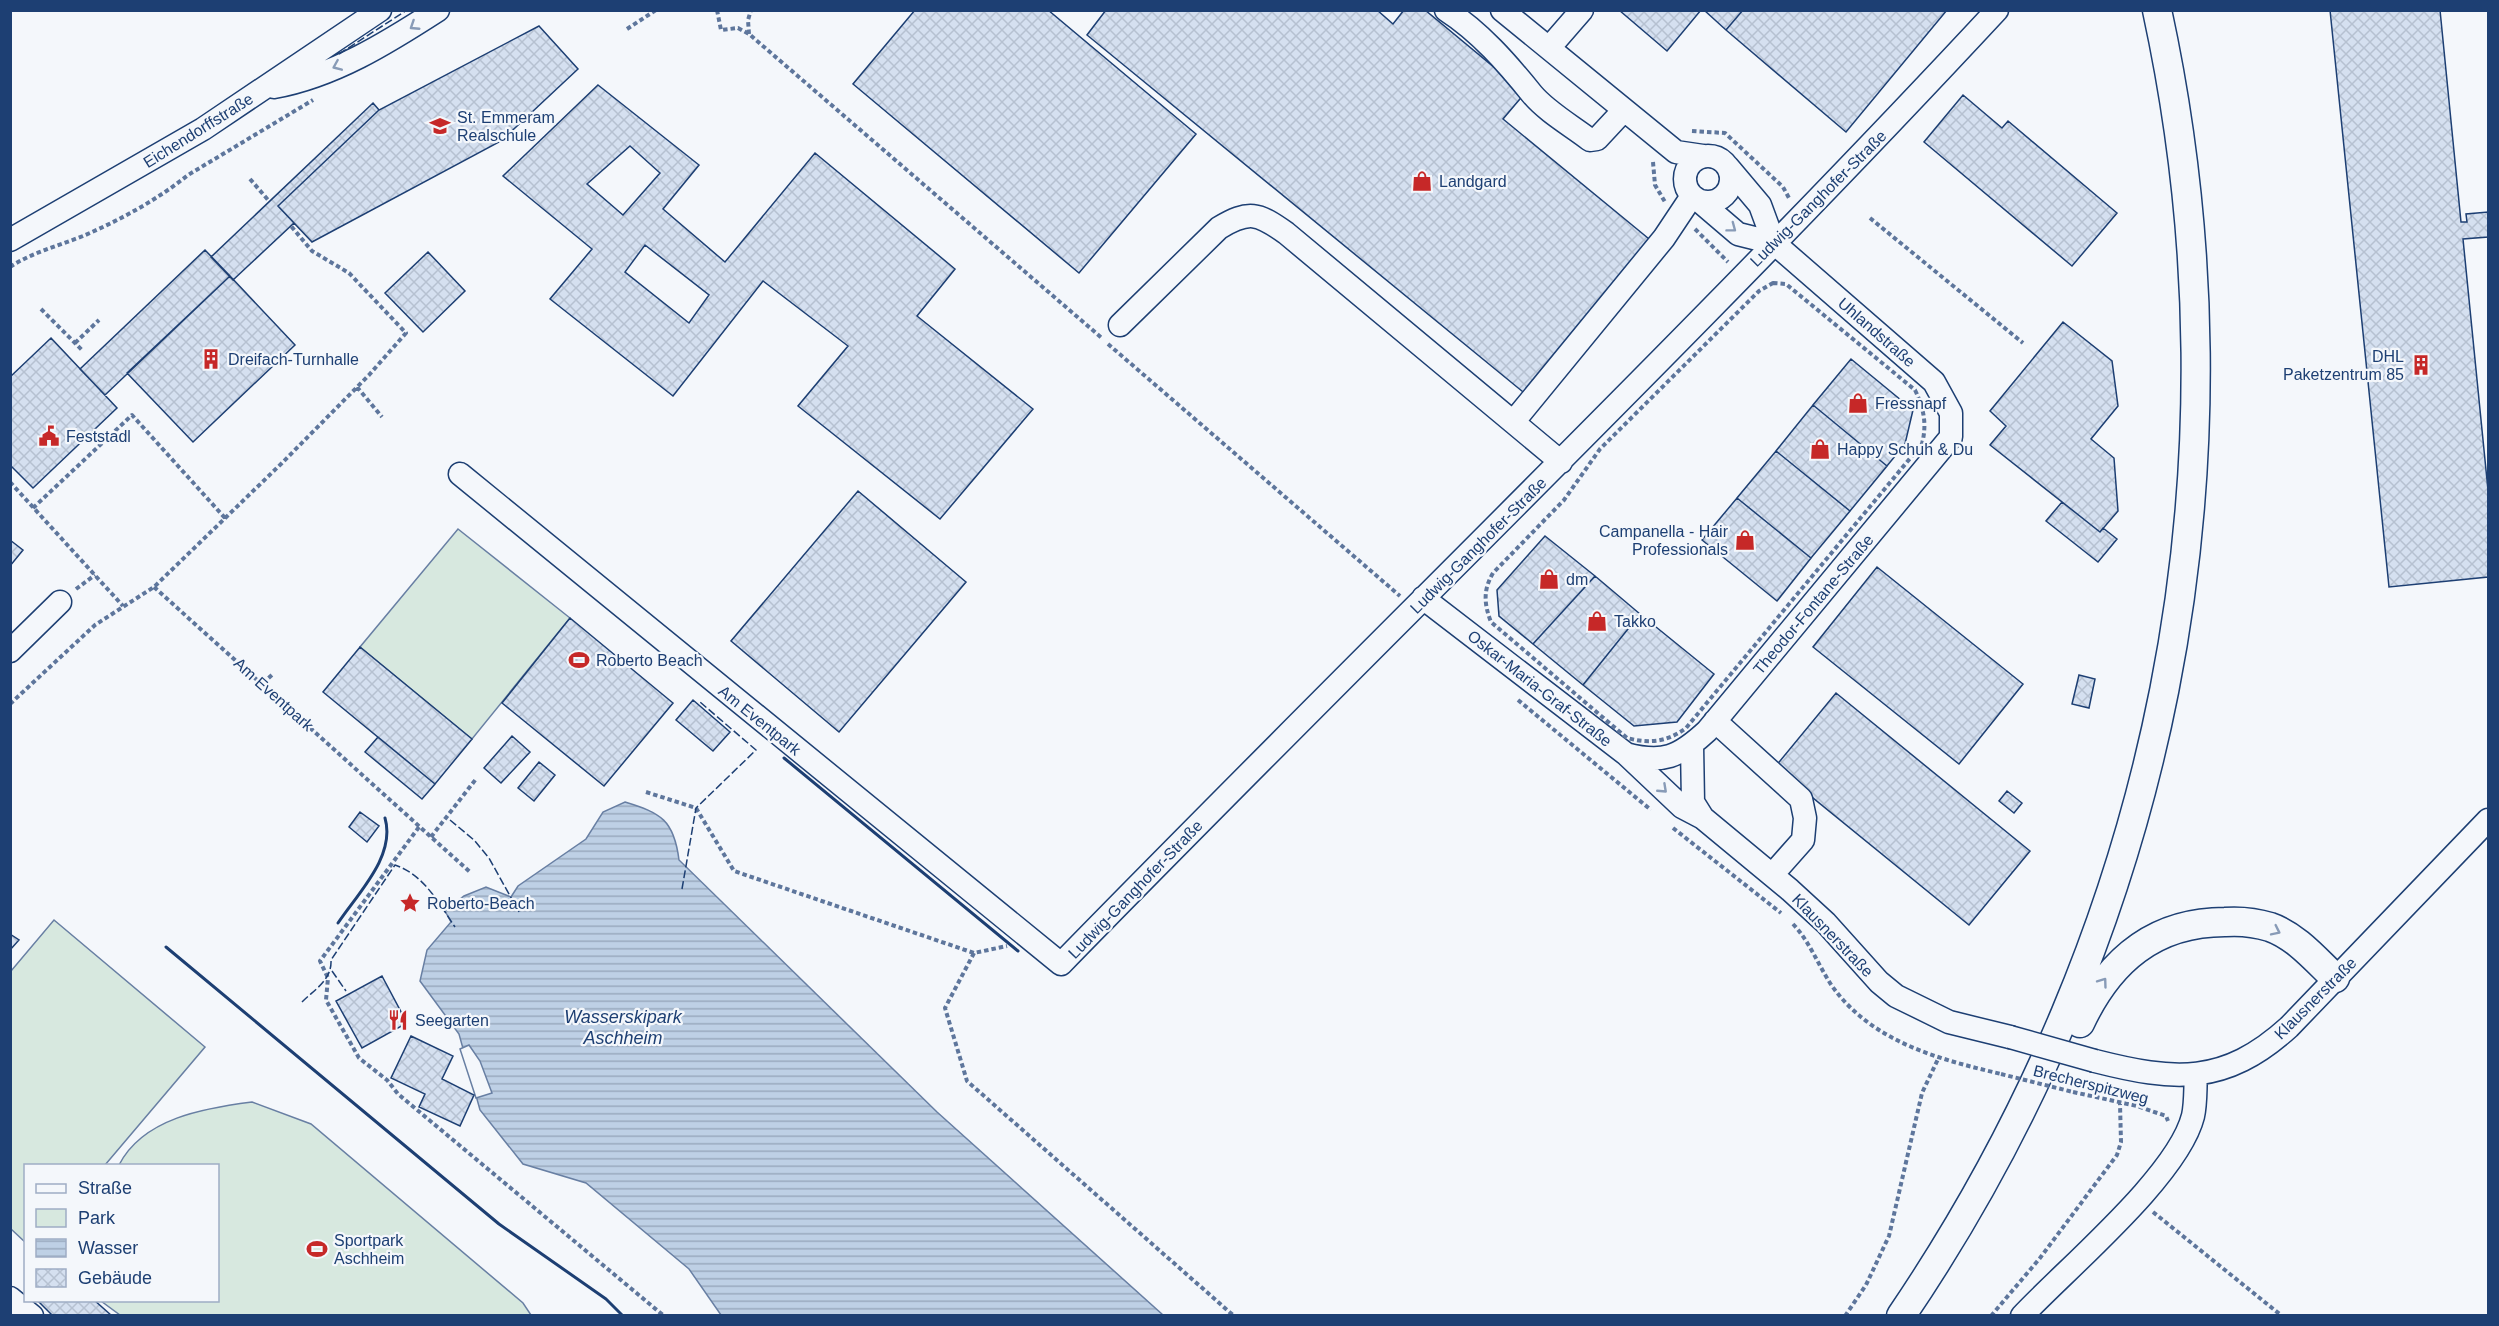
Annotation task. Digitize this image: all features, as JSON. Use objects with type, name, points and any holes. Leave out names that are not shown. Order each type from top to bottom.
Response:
[{"type":"main road","points":[[1901,1316],[1987,1179],[2058,1035],[2118,877],[2144,786],[2169,675],[2186,565],[2195,454],[2198,370],[2196,291],[2182,147],[2157,10]]},
{"type":"main road","points":[[2008,1137],[2041,1108],[2092,998],[2110,973],[2138,947],[2168,930],[2200,922],[2234,921],[2270,927],[2294,940],[2340,983]]},
{"type":"street","name":"Eichendorffstraße","points":[[10,240],[174,146],[264,89],[380,10]]},
{"type":"street","points":[[264,89],[298,83],[372,52],[438,10]]},
{"type":"street","points":[[1446,10],[1473,30],[1524,81],[1533,95],[1590,140],[1597,139],[1624,110]]},
{"type":"street","points":[[1502,10],[1624,110],[1679,142],[1688,198]]},
{"type":"street","points":[[1549,48],[1582,10]]},
{"type":"street","name":"Ludwig-Ganghofer-Straße","points":[[1061,964],[1561,462],[1742,274],[1892,123],[1997,10]]},
{"type":"street","name":"Uhlandstraße","points":[[1679,142],[1703,156],[1718,157],[1728,167],[1760,205],[1774,243]]},
{"type":"street","points":[[1514,421],[1657,247],[1688,198],[1689,165],[1703,156]]},
{"type":"street","points":[[1688,198],[1714,201],[1725,195],[1731,178],[1728,167]]},
{"type":"street","name":"Uhlandstraße","points":[[1688,198],[1738,234],[1774,243],[1934,382],[1951,413],[1951,437]]},
{"type":"street","points":[[1120,325],[1219,228],[1238,216],[1256,215],[1286,233],[1561,462]]},
{"type":"street","name":"Theodor-Fontane-Straße","points":[[1664,758],[1684,752],[1715,721],[1951,437]]},
{"type":"street","name":"Am Eventpark","points":[[460,474],[1061,964]]},
{"type":"street","points":[[10,651],[60,602]]},
{"type":"street","name":"Oskar-Maria-Graf-Straße","points":[[1419,603],[1626,754],[1648,760],[1664,758]]},
{"type":"street","points":[[1715,721],[1801,799],[1805,818],[1803,840],[1772,875]]},
{"type":"street","points":[[1692,745],[1693,802],[1703,819]]},
{"type":"street","name":"Klausnerstraße","points":[[1626,754],[1682,807],[1703,819],[1826,923],[1879,982],[1896,996],[1948,1022],[2095,1061],[2141,1072],[2176,1077],[2196,1075],[2236,1062],[2271,1043],[2340,983],[2488,820]]},
{"type":"street","points":[[2022,1316],[2137,1199],[2165,1183],[2193,1115],[2196,1075]]},
{"type":"street","points":[[10,1298],[32,1316]]},
{"type":"path","points":[[627,29],[656,10]]},
{"type":"path","points":[[717,10],[721,30],[738,28],[749,34],[1419,603]]},
{"type":"path","points":[[749,34],[748,20],[751,10]]},
{"type":"path","points":[[10,267],[105,226],[160,196],[188,175],[320,95]]},
{"type":"path","points":[[1679,142],[1725,133],[1783,187],[1800,217]]},
{"type":"path","points":[[1649,156],[1654,165],[1655,185],[1658,192],[1688,198],[1742,274],[1759,291]]},
{"type":"path","points":[[250,179],[269,201]]},
{"type":"path","points":[[1870,218],[2023,343]]},
{"type":"path","points":[[10,704],[96,625],[154,587],[357,387],[406,333],[349,273],[312,250],[291,226]]},
{"type":"path","points":[[1773,283],[1786,284],[1916,390],[1923,408],[1926,428],[1922,444],[1686,728],[1662,741],[1643,742],[1627,738],[1491,622],[1485,608],[1485,586],[1493,573],[1564,500],[1600,449],[1759,291],[1773,283]]},
{"type":"path","points":[[41,309],[82,351]]},
{"type":"path","points":[[75,343],[99,320]]},
{"type":"path","points":[[357,387],[382,417]]},
{"type":"path","points":[[33,507],[132,415],[225,518]]},
{"type":"path","points":[[10,482],[123,606]]},
{"type":"path","name":"Am Eventpark","points":[[154,587],[471,873]]},
{"type":"path","points":[[262,683],[274,673]]},
{"type":"path","points":[[1515,698],[1656,813]]},
{"type":"path","points":[[431,837],[476,778]]},
{"type":"path","points":[[646,792],[696,808],[734,871],[974,953],[1031,941]]},
{"type":"path","name":"Brecherspitzweg","points":[[1665,821],[1786,917],[1805,937],[1833,986],[1856,1012],[1887,1035],[1938,1059],[2120,1104],[2137,1106],[2166,1116],[2170,1126]]},
{"type":"path","points":[[419,827],[320,961],[328,978],[326,1000],[359,1058],[387,1080],[398,1094],[664,1316]]},
{"type":"path","points":[[974,953],[945,1008],[968,1081],[1234,1316]]},
{"type":"path","points":[[1845,1316],[1866,1286],[1888,1236],[1922,1093],[1938,1059]]},
{"type":"path","points":[[1991,1316],[2040,1258],[2117,1155],[2121,1142],[2120,1104]]},
{"type":"path","points":[[2137,1199],[2282,1316]]},
{"type":"green space","points":[[458,529],[570,618],[472,739],[360,647]]},
{"type":"green space","points":[[54,920],[205,1047],[106,1164],[24,1164],[24,1241],[11,1229],[11,971]]},
{"type":"green space","name":"Sportpark Aschheim","points":[[252,1102],[311,1124],[523,1303],[531,1315],[120,1315],[102,1302],[219,1302],[219,1164],[120,1164],[143,1136],[159,1126],[177,1118],[215,1108]]},
{"type":"water","name":"Wasserskipark Aschheim","points":[[625,802],[648,810],[664,820],[674,836],[679,860],[937,1112],[1163,1315],[721,1315],[689,1269],[586,1183],[523,1164],[480,1110],[459,1034],[420,981],[427,950],[451,922],[445,911],[464,896],[486,887],[511,897],[518,886],[586,839],[603,812]]},
{"type":"pier","points":[[469,1045],[480,1061],[492,1093],[476,1098],[460,1049]]},
{"type":"building","points":[[915,10],[1048,10],[1196,134],[1079,273],[853,84]]},
{"type":"building","name":"Landgard","points":[[1106,10],[1377,10],[1393,24],[1404,10],[1425,10],[1525,93],[1503,119],[1654,243],[1528,396],[1087,35]]},
{"type":"building","points":[[1619,10],[1701,10],[1667,51]]},
{"type":"building","points":[[1704,10],[1743,10],[1726,30]]},
{"type":"building","points":[[1743,10],[1947,10],[1846,132],[1726,30]]},
{"type":"building","name":"DHL Paketzentrum 85","points":[[2330,10],[2440,10],[2461,222],[2467,222],[2466,214],[2488,212],[2488,237],[2463,239],[2488,490],[2488,577],[2389,587]]},
{"type":"building","name":"St. Emmeram Realschule","points":[[539,26],[578,69],[501,141],[312,242],[278,206],[379,110]]},
{"type":"building","points":[[598,85],[699,165],[663,209],[725,262],[815,153],[955,269],[917,316],[1033,409],[940,519],[798,406],[848,346],[763,281],[673,396],[550,299],[592,249],[503,176]],"holes":[[[630,146],[660,173],[623,215],[587,184]],[[645,245],[709,295],[689,323],[625,272]]]},
{"type":"building","points":[[1963,95],[2002,128],[2008,121],[2117,213],[2072,266],[1924,142]]},
{"type":"building","points":[[373,103],[379,110],[278,206],[294,223],[233,280],[211,257]]},
{"type":"building","points":[[205,250],[230,276],[105,395],[80,369]]},
{"type":"building","points":[[428,252],[465,291],[423,332],[385,293]]},
{"type":"building","name":"Dreifach-Turnhalle","points":[[230,276],[295,345],[193,442],[127,373]]},
{"type":"building","points":[[2063,322],[2112,361],[2118,406],[2091,439],[2114,458],[2118,511],[2100,532],[1990,445],[2006,426],[1990,411]]},
{"type":"building","name":"Feststadl","points":[[51,338],[117,408],[33,488],[10,465],[10,377]]},
{"type":"building","points":[[1851,359],[1913,410],[1905,444],[1887,466],[1813,405]]},
{"type":"building","points":[[1813,405],[1887,466],[1850,511],[1776,451]]},
{"type":"building","points":[[1776,451],[1850,511],[1811,558],[1737,498]]},
{"type":"building","points":[[858,491],[966,582],[839,732],[731,641]]},
{"type":"building","points":[[1737,498],[1811,558],[1777,601],[1702,540]]},
{"type":"building","points":[[2062,502],[2100,532],[2103,528],[2117,539],[2098,562],[2046,521]]},
{"type":"building","points":[[1545,536],[1595,576],[1533,644],[1499,616],[1497,590]]},
{"type":"building","points":[[10,540],[23,550],[10,566]]},
{"type":"building","points":[[1877,567],[2023,684],[1959,764],[1813,647]]},
{"type":"building","points":[[1595,576],[1640,614],[1583,685],[1533,644]]},
{"type":"building","points":[[1640,614],[1714,674],[1677,722],[1634,726],[1583,685]]},
{"type":"building","name":"Roberto Beach","points":[[570,618],[673,703],[604,786],[502,703]]},
{"type":"building","points":[[360,647],[472,739],[435,784],[323,692]]},
{"type":"building","points":[[2079,675],[2095,679],[2089,708],[2072,704]]},
{"type":"building","points":[[1836,693],[2030,851],[1969,925],[1775,767]]},
{"type":"building","points":[[693,700],[730,732],[713,751],[676,720]]},
{"type":"building","points":[[512,736],[530,752],[501,783],[484,768]]},
{"type":"building","points":[[378,737],[435,784],[422,799],[365,752]]},
{"type":"building","points":[[539,762],[555,775],[534,801],[518,788]]},
{"type":"building","points":[[2007,791],[2022,803],[2014,813],[1999,801]]},
{"type":"building","points":[[360,812],[379,826],[367,842],[349,827]]},
{"type":"building","points":[[10,934],[19,940],[10,950]]},
{"type":"building","points":[[382,976],[407,1023],[362,1048],[336,1001]]},
{"type":"building","points":[[411,1036],[453,1056],[442,1079],[474,1095],[460,1126],[419,1107],[425,1094],[391,1078]]},
{"type":"building","points":[[39,1302],[96,1302],[112,1316],[53,1316]]},
{"type":"fence","points":[[339,54],[407,10]]},
{"type":"fence","points":[[682,889],[696,808],[756,750],[700,702]]},
{"type":"fence","points":[[450,820],[474,840],[489,858],[519,912]]},
{"type":"fence","points":[[302,1002],[326,979],[331,960],[395,865],[422,882],[455,927]]},
{"type":"fence","points":[[332,971],[346,991]]},
{"type":"wall","points":[[784,758],[1018,951]]},
{"type":"wall","points":[[338,923],[365,887],[380,860],[387,832],[385,818]]},
{"type":"wall","points":[[166,947],[499,1224],[606,1299],[623,1316]]},
{"type":"place","name":"St. Emmeram Realschule","points":[[440,126]]},
{"type":"place","name":"Landgard","points":[[1422,181]]},
{"type":"place","name":"Dreifach-Turnhalle","points":[[211,359]]},
{"type":"place","name":"DHL Paketzentrum 85","points":[[2421,365]]},
{"type":"place","name":"Fressnapf","points":[[1858,403]]},
{"type":"place","name":"Feststadl","points":[[49,436]]},
{"type":"place","name":"Happy Schuh & Du","points":[[1820,449]]},
{"type":"place","name":"Campanella - Hair Professionals","points":[[1745,540]]},
{"type":"place","name":"dm","points":[[1549,579]]},
{"type":"place","name":"Takko","points":[[1597,621]]},
{"type":"place","name":"Roberto Beach","points":[[579,660]]},
{"type":"place","name":"Roberto-Beach","points":[[410,903]]},
{"type":"place","name":"Seegarten","points":[[398,1020]]},
{"type":"place","name":"Sportpark Aschheim","points":[[317,1249]]}]
